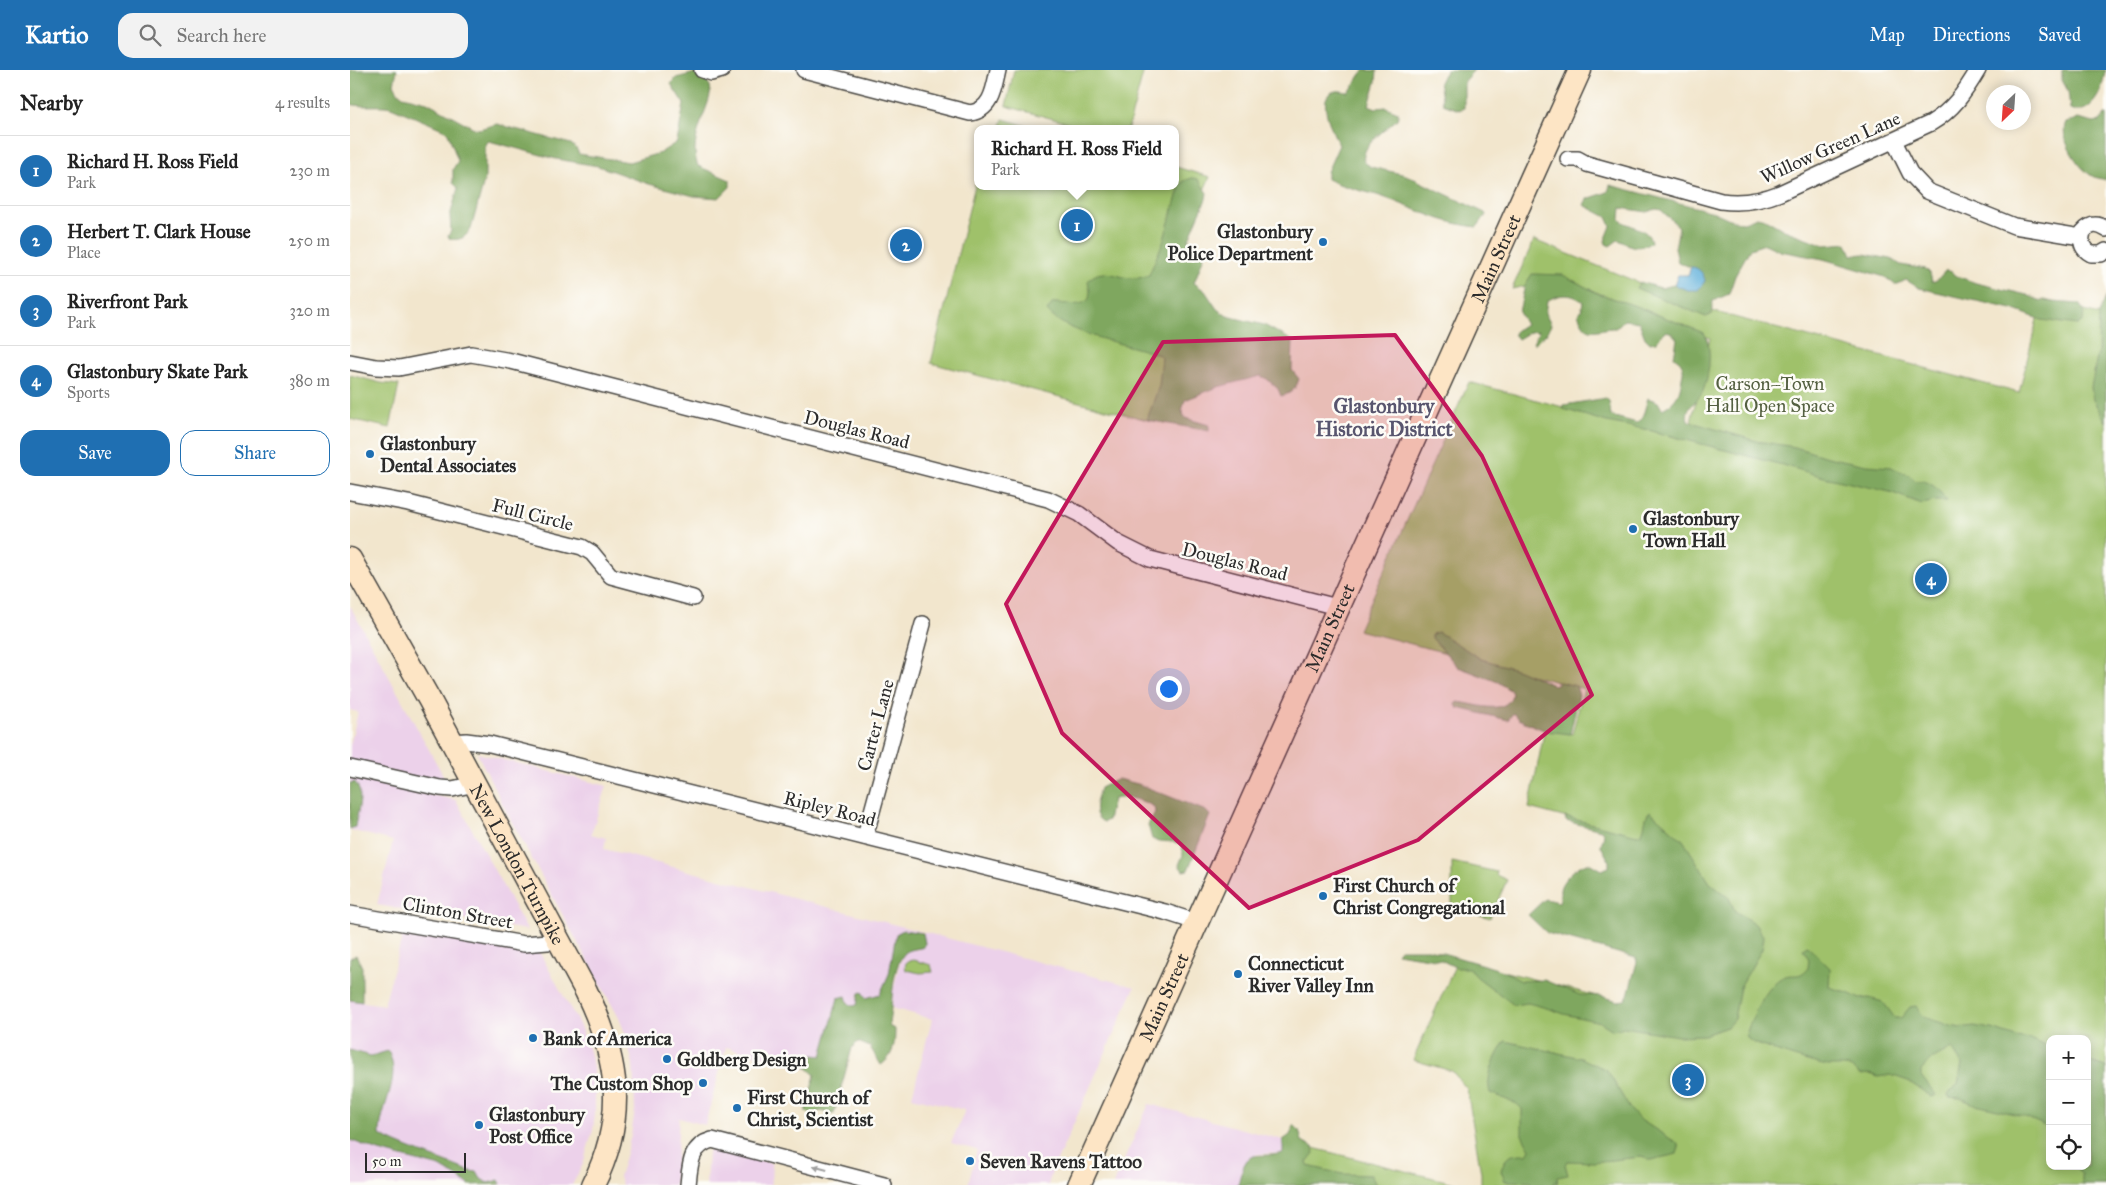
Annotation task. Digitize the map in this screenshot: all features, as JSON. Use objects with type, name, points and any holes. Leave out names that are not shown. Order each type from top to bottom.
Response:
[{"type":"main road","name":"Main Street","points":[[1079,1185],[1337,607],[1580,70]]},
{"type":"main road","name":"New London Turnpike","points":[[350,559],[475,784],[602,1025],[613,1070],[616,1099],[613,1126],[606,1156],[593,1185]]},
{"type":"street","points":[[702,70],[711,73],[722,70]]},
{"type":"street","points":[[804,70],[970,113],[980,111],[988,105],[998,70]]},
{"type":"street","name":"Willow Green Lane","points":[[1544,149],[1568,159],[1578,159],[1587,164],[1721,201],[1740,203],[1770,197],[1925,126],[1945,114],[1965,91],[1978,70]]},
{"type":"street","points":[[1894,141],[1910,173],[1927,191],[2014,226],[2081,237]]},
{"type":"street","points":[[2106,229],[2101,226],[2090,226],[2083,232],[2081,237],[2083,247],[2091,254],[2101,254],[2106,251]]},
{"type":"street","name":"Douglas Road","points":[[350,362],[392,368],[411,367],[466,354],[511,361],[1048,499],[1079,514],[1118,543],[1150,559],[1337,607]]},
{"type":"street","name":"Full Circle","points":[[350,492],[408,503],[582,547],[592,553],[611,576],[693,598]]},
{"type":"street","name":"Carter Lane","points":[[865,837],[923,624]]},
{"type":"street","name":"Ripley Road","points":[[452,742],[466,741],[490,744],[1165,912],[1196,922]]},
{"type":"street","points":[[350,768],[440,788],[452,789],[475,784]]},
{"type":"street","name":"Clinton Street","points":[[350,914],[524,944],[559,941]]},
{"type":"street","points":[[688,1185],[691,1158],[701,1145],[712,1140],[722,1141],[884,1185]]},
{"type":"highlighted area","points":[[1395,335],[1482,456],[1592,695],[1418,840],[1249,908],[1062,733],[1006,604],[1163,342]]},
{"type":"shaded area","points":[[350,606],[449,786],[350,762],[350,746],[358,712],[350,710]]},
{"type":"shaded area","points":[[477,753],[607,786],[591,834],[606,838],[604,849],[1135,987],[1052,1172],[1048,1185],[968,1185],[977,1150],[951,1143],[965,1110],[912,1097],[932,1019],[892,1008],[893,992],[904,954],[907,951],[920,949],[896,934],[889,974],[880,994],[870,998],[857,996],[859,1002],[853,1006],[842,997],[838,998],[822,1056],[805,1066],[811,1070],[726,1047],[705,1125],[679,1118],[675,1185],[622,1185],[619,1177],[631,1136],[635,1110],[633,1064],[625,1033],[619,1018],[507,813]]},
{"type":"shaded area","points":[[350,778],[456,800],[527,930],[377,905],[393,841],[350,830],[355,827],[355,782],[350,783]]},
{"type":"shaded area","points":[[404,930],[540,953],[580,1026],[591,1056],[595,1081],[593,1130],[583,1164],[572,1185],[499,1185],[501,1184],[496,1180],[488,1183],[481,1179],[477,1172],[466,1171],[447,1162],[409,1150],[380,1135],[388,1052],[371,1056],[350,1050],[350,1000],[384,1005]]},
{"type":"shaded area","points":[[1149,1104],[1283,1140],[1283,1153],[1257,1154],[1241,1170],[1238,1185],[1113,1185]]},
{"type":"shaded area","points":[[350,1140],[379,1151],[440,1167],[470,1185],[350,1185]]},
{"type":"shaded area","points":[[712,1148],[772,1163],[771,1185],[706,1185],[708,1152]]},
{"type":"green space","points":[[350,70],[397,70],[394,84],[398,92],[403,96],[427,102],[474,128],[479,129],[497,124],[571,144],[579,154],[629,162],[660,153],[677,142],[684,104],[671,84],[676,78],[695,73],[710,86],[709,101],[698,132],[696,144],[695,155],[698,166],[730,180],[730,187],[719,198],[694,196],[649,184],[598,166],[556,159],[489,141],[485,145],[485,178],[471,229],[462,238],[450,239],[448,236],[451,231],[450,216],[458,188],[453,183],[453,169],[458,161],[448,133],[391,107],[350,104]]},
{"type":"green space","points":[[1014,70],[1144,70],[1129,125],[1075,125],[1006,106]]},
{"type":"green space","points":[[1365,70],[1377,71],[1376,82],[1369,105],[1376,108],[1386,107],[1398,112],[1398,118],[1370,143],[1364,155],[1364,162],[1371,167],[1406,175],[1485,213],[1486,215],[1477,227],[1440,219],[1383,197],[1327,179],[1327,172],[1339,145],[1327,115],[1326,99],[1329,94],[1336,91],[1348,92]]},
{"type":"green space","points":[[1447,70],[1474,70],[1464,81],[1464,108],[1459,110],[1443,104],[1439,82]]},
{"type":"green space","points":[[2062,70],[2106,70],[2098,96],[2086,108],[2076,111],[2070,109],[2068,91],[2062,80]]},
{"type":"green space","points":[[2106,114],[2106,180],[2094,177],[2076,161],[2067,145],[2064,129],[2066,122],[2078,119],[2094,123],[2100,121]]},
{"type":"green space","points":[[1003,119],[1023,125],[1001,125]]},
{"type":"green space","points":[[1179,168],[1210,177],[1166,273],[1172,340],[1151,421],[931,363],[974,189],[1179,190]]},
{"type":"green space","points":[[1192,178],[1198,179],[1207,193],[1188,241],[1190,246],[1203,251],[1204,256],[1194,283],[1205,291],[1217,309],[1227,316],[1264,325],[1293,341],[1292,370],[1299,379],[1293,391],[1281,396],[1278,389],[1267,379],[1260,376],[1218,387],[1185,400],[1182,411],[1185,418],[1209,425],[1209,431],[1147,420],[1159,386],[1162,357],[1083,333],[1056,319],[1047,311],[1053,303],[1081,304],[1089,299],[1088,281],[1093,276],[1105,273],[1140,278],[1149,275],[1163,242],[1180,186],[1184,181]]},
{"type":"green space","points":[[1610,185],[1714,212],[1734,221],[1744,222],[1757,217],[1765,219],[1784,230],[1825,245],[1847,243],[1852,255],[1864,254],[1891,259],[1901,265],[1926,269],[1930,273],[1932,282],[1937,280],[1946,270],[1976,283],[2027,295],[2041,301],[2079,304],[2084,311],[2083,321],[2077,325],[2042,320],[2012,309],[1919,288],[1906,280],[1894,284],[1885,277],[1823,259],[1780,251],[1765,244],[1750,249],[1735,276],[1729,294],[1713,301],[1711,315],[1706,317],[1636,288],[1640,282],[1661,288],[1674,285],[1688,290],[1698,289],[1705,281],[1700,271],[1678,262],[1675,248],[1679,227],[1661,210],[1656,209],[1647,212],[1621,208],[1620,219],[1644,232],[1648,235],[1651,242],[1647,245],[1634,247],[1618,240],[1610,246],[1606,244],[1605,241],[1611,226],[1607,217],[1584,205],[1587,199],[1608,192]]},
{"type":"green space","name":"Carson–Town Hall Open Space","points":[[1534,240],[1704,309],[2019,393],[2042,299],[2106,317],[2106,1185],[1481,1185],[1481,1173],[1467,1089],[1452,1071],[1413,1060],[1458,959],[1638,1007],[1680,848],[1529,808],[1545,728],[1572,734],[1584,689],[1358,630],[1469,382],[1687,440],[1710,338],[1561,278],[1512,289]]},
{"type":"green space","points":[[1532,274],[1563,275],[1597,293],[1704,333],[1707,339],[1709,354],[1707,378],[1701,395],[1688,411],[1688,420],[1691,422],[1757,441],[1795,447],[1827,457],[1866,465],[1891,467],[1909,475],[1916,481],[1930,484],[1947,501],[1922,504],[1890,492],[1824,477],[1644,429],[1607,422],[1563,409],[1564,405],[1606,398],[1609,401],[1611,416],[1637,423],[1642,419],[1648,398],[1658,402],[1662,409],[1667,406],[1677,396],[1683,372],[1681,364],[1674,357],[1677,339],[1671,333],[1664,332],[1656,342],[1650,343],[1645,338],[1639,322],[1624,320],[1616,328],[1589,329],[1585,327],[1578,314],[1581,311],[1583,302],[1565,295],[1547,301],[1545,313],[1551,325],[1546,334],[1535,343],[1533,343],[1539,331],[1530,332],[1518,339],[1514,334],[1516,330],[1526,325],[1519,312],[1525,285]]},
{"type":"green space","points":[[2106,297],[2106,422],[2093,400],[2091,387],[2098,353],[2099,314]]},
{"type":"green space","points":[[350,375],[381,383],[399,385],[390,428],[350,419]]},
{"type":"green space","points":[[1438,632],[1481,659],[1519,670],[1553,685],[1560,682],[1576,686],[1579,695],[1570,734],[1546,731],[1518,719],[1513,713],[1508,720],[1458,708],[1457,702],[1488,707],[1503,706],[1512,695],[1511,691],[1498,682],[1458,667],[1432,638],[1432,634]]},
{"type":"green space","points":[[1118,779],[1138,784],[1206,811],[1210,815],[1188,870],[1183,871],[1179,865],[1183,855],[1182,845],[1175,842],[1152,839],[1148,825],[1155,812],[1154,807],[1134,799],[1113,799],[1108,820],[1104,822],[1097,816],[1096,802],[1100,788]]},
{"type":"green space","points":[[355,782],[360,792],[360,804],[355,827],[350,829],[350,783]]},
{"type":"green space","points":[[1650,811],[1683,840],[1710,883],[1729,898],[1735,911],[1755,924],[1764,937],[1762,949],[1740,987],[1734,1019],[1727,1027],[1704,1035],[1678,1036],[1624,1027],[1613,1030],[1600,1022],[1528,1003],[1514,1005],[1477,977],[1469,968],[1457,968],[1441,960],[1397,953],[1400,949],[1429,949],[1494,968],[1512,975],[1520,981],[1544,980],[1580,995],[1601,996],[1618,1001],[1625,1000],[1637,962],[1636,958],[1547,933],[1528,915],[1545,899],[1559,902],[1561,886],[1571,873],[1580,866],[1589,863],[1601,870],[1609,867],[1609,861],[1601,846],[1604,836],[1603,832],[1566,821],[1565,817],[1637,835],[1643,831]]},
{"type":"green space","points":[[1452,862],[1497,872],[1496,875],[1507,880],[1490,918],[1456,908],[1452,905]]},
{"type":"green space","points":[[903,930],[923,933],[925,943],[924,947],[905,953],[897,967],[889,1023],[890,1027],[895,1029],[894,1044],[889,1058],[881,1065],[870,1047],[858,1042],[852,1048],[834,1114],[821,1111],[812,1114],[806,1112],[815,1075],[805,1066],[805,1062],[813,1055],[822,1056],[838,998],[846,996],[848,1003],[853,1006],[857,1005],[859,993],[862,992],[866,998],[880,994],[889,974],[896,934]]},
{"type":"green space","points":[[1807,946],[1830,968],[1829,987],[1860,999],[1869,998],[1883,1002],[1895,1018],[1901,1018],[1910,1007],[1916,1006],[1924,1017],[1951,1026],[1961,1028],[1974,1026],[1992,1029],[2016,1037],[2031,1039],[2046,1046],[2046,1128],[2041,1124],[2023,1116],[1976,1105],[1960,1098],[1949,1097],[1948,1094],[1958,1084],[1962,1064],[1952,1048],[1930,1060],[1921,1070],[1921,1076],[1936,1095],[1932,1097],[1908,1081],[1891,1075],[1878,1077],[1870,1074],[1860,1075],[1849,1067],[1829,1066],[1813,1062],[1776,1051],[1749,1040],[1746,1036],[1751,1021],[1765,994],[1783,977],[1799,975],[1808,968],[1809,959],[1803,949]]},
{"type":"green space","points":[[356,955],[362,967],[362,1002],[350,1000],[350,958]]},
{"type":"green space","points":[[914,960],[931,965],[933,972],[920,973],[906,970],[907,961]]},
{"type":"green space","points":[[1505,1041],[1581,1058],[1607,1070],[1630,1109],[1639,1119],[1677,1143],[1679,1147],[1677,1154],[1651,1160],[1641,1157],[1593,1162],[1568,1161],[1565,1164],[1568,1175],[1557,1177],[1558,1183],[1554,1182],[1553,1185],[1533,1185],[1531,1182],[1505,1181],[1501,1171],[1504,1162],[1510,1156],[1527,1154],[1530,1149],[1522,1135],[1522,1109],[1517,1104],[1490,1093],[1490,1073]]},
{"type":"green space","points":[[350,1050],[371,1056],[388,1051],[392,1061],[392,1082],[383,1114],[380,1135],[462,1169],[477,1172],[481,1179],[488,1183],[499,1180],[501,1184],[470,1185],[440,1167],[379,1151],[350,1140]]},
{"type":"green space","points":[[2091,1062],[2106,1067],[2106,1185],[2082,1185],[2082,1175],[2078,1170],[2091,1170]]},
{"type":"green space","points":[[1294,1125],[1299,1130],[1302,1141],[1313,1147],[1314,1153],[1307,1162],[1308,1166],[1342,1174],[1371,1175],[1376,1185],[1238,1185],[1245,1164],[1253,1156],[1283,1153],[1283,1140],[1290,1135]]},
{"type":"green space","points":[[1293,1143],[1462,1185],[1274,1185]]},
{"type":"water","points":[[1691,267],[1702,273],[1705,281],[1698,290],[1688,290],[1674,285],[1678,275],[1688,275]]},
{"type":"place","name":"Richard H. Ross Field","points":[[1077,225]]},
{"type":"place","name":"Glastonbury Police Department","points":[[1323,242]]},
{"type":"place","name":"Herbert T. Clark House","points":[[906,245]]},
{"type":"place","name":"Glastonbury Dental Associates","points":[[370,454]]},
{"type":"place","name":"Glastonbury Town Hall","points":[[1633,529]]},
{"type":"place","name":"Glastonbury Skate Park","points":[[1931,579]]},
{"type":"place","name":"First Church of Christ Congregational","points":[[1323,896]]},
{"type":"place","name":"Connecticut River Valley Inn","points":[[1238,974]]},
{"type":"place","name":"Bank of America","points":[[533,1038]]},
{"type":"place","name":"Goldberg Design","points":[[667,1059]]},
{"type":"place","name":"Riverfront Park","points":[[1688,1080]]},
{"type":"place","name":"The Custom Shop","points":[[703,1083]]},
{"type":"place","name":"First Church of Christ, Scientist","points":[[737,1108]]},
{"type":"place","name":"Glastonbury Post Office","points":[[479,1125]]},
{"type":"place","name":"Seven Ravens Tattoo","points":[[970,1161]]},
{"type":"district","name":"Glastonbury Historic District","points":[[1384,418]]}]
